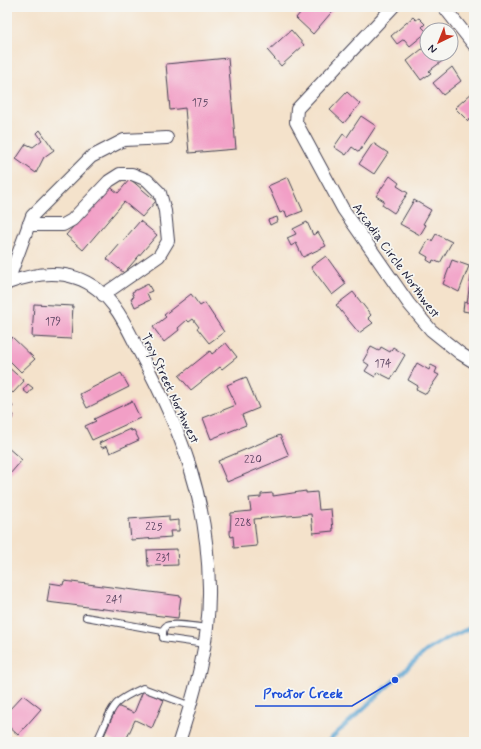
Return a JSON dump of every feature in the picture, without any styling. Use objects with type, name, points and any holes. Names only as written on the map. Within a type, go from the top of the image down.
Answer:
[{"type":"street","name":"Arcadia Circle Northwest","points":[[393,7],[297,109],[296,122],[343,209],[409,304],[431,330],[461,354],[474,362]]},
{"type":"street","points":[[444,7],[474,45]]},
{"type":"street","points":[[7,284],[32,216],[91,157],[124,140],[167,138]]},
{"type":"street","points":[[28,226],[63,225],[72,220],[109,181],[120,174],[132,174],[147,180],[160,193],[165,211],[168,241],[159,256],[103,295]]},
{"type":"street","name":"Troy Street Northwest","points":[[7,284],[31,275],[62,274],[79,279],[97,289],[119,312],[152,374],[180,434],[197,487],[207,542],[210,590],[205,644],[197,686],[179,742]]},
{"type":"lane","points":[[86,617],[163,631]]},
{"type":"lane","points":[[205,644],[163,638],[163,631],[165,627],[172,625],[207,628]]},
{"type":"lane","points":[[99,742],[99,737],[113,706],[123,697],[143,688],[191,706]]},
{"type":"building","points":[[305,7],[336,7],[313,34],[296,18]]},
{"type":"building","points":[[413,17],[416,20],[419,18],[423,22],[419,22],[419,39],[410,46],[404,39],[397,44],[391,36]]},
{"type":"building","points":[[291,30],[304,45],[281,66],[268,51]]},
{"type":"building","points":[[419,51],[419,62],[441,62],[429,71],[431,73],[421,80],[407,61]]},
{"type":"building","points":[[228,58],[236,149],[189,153],[185,108],[170,110],[166,64]]},
{"type":"building","points":[[452,67],[461,81],[443,95],[433,83]]},
{"type":"building","points":[[474,91],[474,116],[468,121],[455,108]]},
{"type":"building","points":[[347,92],[360,104],[344,123],[330,110]]},
{"type":"building","points":[[361,116],[376,126],[359,152],[352,147],[346,155],[334,147],[343,134],[347,137]]},
{"type":"building","points":[[40,130],[54,150],[44,157],[36,173],[16,159],[26,144],[33,147],[42,140],[37,133]]},
{"type":"building","points":[[373,143],[388,153],[374,174],[359,164]]},
{"type":"building","points":[[390,176],[399,183],[397,186],[408,193],[394,213],[382,205],[384,201],[376,196]]},
{"type":"building","points":[[288,177],[303,211],[287,217],[285,211],[280,213],[268,186]]},
{"type":"building","points":[[130,179],[156,201],[142,217],[124,202],[83,250],[66,235],[109,186],[118,193]]},
{"type":"building","points":[[414,200],[431,210],[423,224],[426,225],[420,235],[400,224]]},
{"type":"building","points":[[277,217],[278,221],[270,225],[268,220]]},
{"type":"building","points":[[140,221],[157,235],[124,273],[107,259]]},
{"type":"building","points":[[307,222],[313,235],[318,232],[326,246],[303,257],[296,243],[291,246],[287,238],[296,234],[293,229]]},
{"type":"building","points":[[436,234],[452,242],[440,263],[433,260],[432,263],[427,260],[428,257],[421,253],[429,239],[432,241]]},
{"type":"building","points":[[326,256],[346,284],[332,295],[311,267]]},
{"type":"building","points":[[452,260],[469,266],[459,292],[443,284]]},
{"type":"building","points":[[471,276],[474,277],[474,313],[463,311],[464,302],[467,303]]},
{"type":"building","points":[[148,284],[152,291],[147,293],[150,300],[135,307],[131,298],[134,297],[132,292]]},
{"type":"building","points":[[353,292],[371,315],[368,318],[373,323],[359,333],[336,305]]},
{"type":"building","points":[[191,294],[200,306],[205,303],[224,332],[209,343],[197,328],[199,327],[193,319],[189,322],[187,320],[178,328],[179,330],[164,342],[153,327],[166,317],[164,315]]},
{"type":"building","points":[[34,304],[73,306],[71,339],[32,337]]},
{"type":"building","points":[[12,337],[35,359],[21,372],[7,358],[7,340],[9,341]]},
{"type":"building","points":[[226,343],[237,357],[222,369],[220,367],[191,390],[179,376],[210,351],[212,354]]},
{"type":"building","points":[[371,347],[379,351],[381,347],[390,352],[393,347],[405,355],[391,379],[377,372],[375,377],[365,371],[369,365],[363,361]]},
{"type":"building","points":[[417,363],[429,370],[431,365],[437,368],[435,373],[439,375],[426,394],[416,389],[418,386],[408,380]]},
{"type":"building","points":[[7,366],[24,381],[13,393],[7,388]]},
{"type":"building","points":[[121,373],[129,387],[87,408],[80,394]]},
{"type":"building","points":[[246,377],[259,408],[242,415],[246,425],[211,439],[203,418],[236,405],[227,385]]},
{"type":"building","points":[[28,384],[33,388],[28,394],[23,390]]},
{"type":"building","points":[[132,401],[140,418],[92,440],[85,426],[96,421],[94,419]]},
{"type":"building","points":[[7,402],[13,406],[9,412],[14,415],[7,428]]},
{"type":"building","points":[[130,429],[131,431],[134,430],[139,440],[110,453],[107,446],[102,448],[99,443]]},
{"type":"building","points":[[280,435],[289,456],[227,482],[218,461]]},
{"type":"building","points":[[7,447],[22,460],[10,474],[7,471]]},
{"type":"building","points":[[306,491],[306,493],[317,492],[319,510],[331,509],[333,531],[313,533],[311,514],[254,519],[257,546],[234,548],[233,536],[231,537],[230,534],[231,513],[251,511],[249,498],[261,497],[261,494],[273,493],[273,496]]},
{"type":"building","points":[[169,516],[169,521],[179,520],[179,531],[170,531],[171,537],[131,540],[129,519]]},
{"type":"building","points":[[177,549],[178,565],[148,566],[147,550]]},
{"type":"building","points":[[64,581],[181,596],[178,618],[47,602],[50,583],[63,585]]},
{"type":"building","points":[[143,691],[164,700],[152,728],[135,720],[126,740],[131,742],[117,742],[104,736],[117,706],[134,713]]},
{"type":"building","points":[[23,695],[41,709],[18,735],[7,725],[7,712]]},
{"type":"waterway","points":[[327,742],[426,651],[444,640],[474,626]]},
{"type":"place","name":"Proctor Creek","points":[[395,680]]}]
